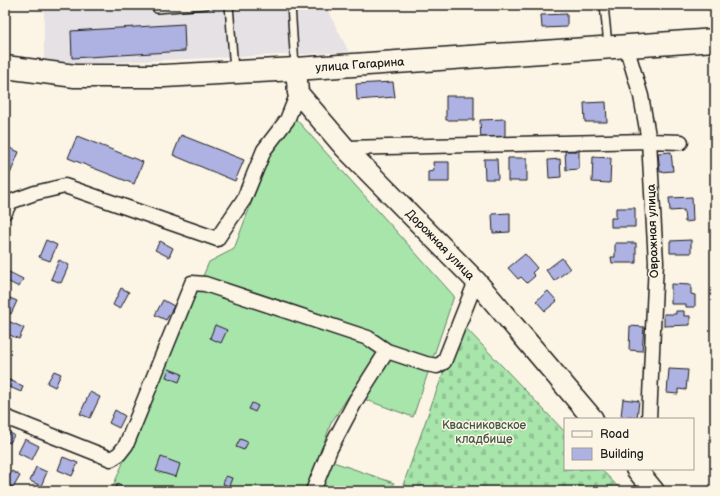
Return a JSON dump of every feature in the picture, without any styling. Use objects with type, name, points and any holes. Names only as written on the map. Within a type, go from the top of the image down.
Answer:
[{"type":"main road","name":"улица Гагарина","points":[[5,67],[75,76],[164,76],[296,69],[715,40]]},
{"type":"street","name":"Овражная улица","points":[[617,46],[641,96],[649,141],[656,262],[650,418]]},
{"type":"street","points":[[7,207],[35,193],[65,186],[218,239],[244,199],[264,150],[287,120],[298,93],[296,69]]},
{"type":"street","name":"Дорожная улица","points":[[298,93],[345,148],[476,281],[592,418]]},
{"type":"street","points":[[345,148],[649,141],[680,142]]},
{"type":"street","points":[[5,417],[111,459],[119,454],[126,445],[192,283],[205,284],[368,338],[387,351],[426,364],[437,366],[444,362],[476,281]]},
{"type":"street","points":[[312,491],[330,449],[352,407],[387,351]]},
{"type":"street","points":[[637,470],[654,491]]},
{"type":"lane","points":[[157,9],[206,5]]},
{"type":"lane","points":[[229,5],[234,72]]},
{"type":"lane","points":[[291,5],[296,69]]},
{"type":"lane","points":[[604,5],[617,46]]},
{"type":"shaded area","points":[[44,5],[325,5],[349,52],[44,65]]},
{"type":"green space","points":[[296,119],[454,296],[413,417],[350,394],[331,423],[319,457],[394,483],[391,491],[111,491],[209,262],[234,249],[272,148]]},
{"type":"green space","name":"Квасниковское кладбище","points":[[462,324],[564,431],[564,470],[602,470],[622,491],[401,491]]},
{"type":"building","points":[[567,14],[567,27],[542,28],[541,15]]},
{"type":"building","points":[[184,24],[185,51],[72,58],[71,31]]},
{"type":"building","points":[[393,82],[395,97],[357,100],[356,84]]},
{"type":"building","points":[[446,96],[474,96],[474,120],[446,120]]},
{"type":"building","points":[[606,102],[607,122],[585,122],[584,103]]},
{"type":"building","points":[[505,119],[505,140],[481,141],[480,120]]},
{"type":"building","points":[[181,135],[244,160],[235,181],[173,155]]},
{"type":"building","points":[[77,136],[143,162],[134,184],[68,158]]},
{"type":"building","points":[[5,146],[19,152],[10,174],[5,172]]},
{"type":"building","points":[[565,151],[579,151],[579,169],[566,170]]},
{"type":"building","points":[[671,152],[673,171],[660,172],[658,153]]},
{"type":"building","points":[[711,156],[715,156],[715,175],[712,175]]},
{"type":"building","points":[[593,157],[611,158],[610,183],[592,182]]},
{"type":"building","points":[[508,158],[527,158],[527,181],[508,181]]},
{"type":"building","points":[[484,159],[497,159],[498,179],[485,179]]},
{"type":"building","points":[[560,159],[561,177],[549,178],[548,160]]},
{"type":"building","points":[[433,162],[449,162],[449,182],[428,182],[428,172],[434,171]]},
{"type":"building","points":[[692,197],[693,221],[685,222],[684,210],[670,211],[669,198]]},
{"type":"building","points":[[616,208],[635,208],[635,227],[611,227],[611,218],[616,218]]},
{"type":"building","points":[[510,213],[510,232],[493,233],[492,214]]},
{"type":"building","points":[[46,240],[57,245],[50,261],[39,257]]},
{"type":"building","points":[[691,240],[691,253],[670,253],[670,241]]},
{"type":"building","points":[[160,241],[173,248],[169,257],[155,250]]},
{"type":"building","points":[[615,243],[636,243],[636,263],[612,263],[611,257],[615,257]]},
{"type":"building","points":[[525,254],[537,268],[532,273],[535,276],[527,283],[521,277],[518,279],[508,268]]},
{"type":"building","points":[[562,258],[570,269],[554,281],[546,270]]},
{"type":"building","points":[[59,260],[69,265],[61,283],[51,279]]},
{"type":"building","points":[[5,270],[23,279],[19,287],[5,280]]},
{"type":"building","points":[[671,284],[691,285],[691,294],[695,295],[695,307],[686,307],[686,304],[671,304]]},
{"type":"building","points":[[121,288],[129,292],[120,309],[113,305]]},
{"type":"building","points":[[548,291],[557,301],[545,311],[536,301]]},
{"type":"building","points":[[5,296],[17,301],[11,314],[5,311]]},
{"type":"building","points":[[163,300],[174,306],[166,320],[155,315]]},
{"type":"building","points":[[676,311],[684,311],[684,316],[690,316],[690,325],[664,326],[664,314],[676,314]]},
{"type":"building","points":[[8,321],[24,328],[19,339],[5,333],[5,328]]},
{"type":"building","points":[[215,325],[227,330],[221,343],[210,338]]},
{"type":"building","points":[[630,326],[644,327],[642,351],[629,350]]},
{"type":"building","points":[[169,369],[182,374],[179,382],[166,377]]},
{"type":"building","points":[[669,369],[688,370],[686,390],[678,389],[678,394],[667,393]]},
{"type":"building","points":[[54,371],[61,374],[55,387],[47,383]]},
{"type":"building","points":[[7,379],[23,386],[21,392],[5,385]]},
{"type":"building","points":[[90,392],[100,397],[90,418],[80,414]]},
{"type":"building","points":[[623,399],[639,401],[637,418],[621,416]]},
{"type":"building","points":[[252,403],[258,406],[255,412],[249,409]]},
{"type":"building","points":[[115,410],[125,416],[119,428],[109,423]]},
{"type":"building","points":[[8,432],[14,435],[10,443],[5,441]]},
{"type":"building","points":[[25,439],[39,446],[32,460],[18,453]]},
{"type":"building","points":[[240,439],[248,442],[244,450],[236,447]]},
{"type":"building","points":[[63,457],[78,463],[72,476],[58,470]]},
{"type":"building","points":[[161,457],[180,464],[176,477],[156,471]]},
{"type":"building","points":[[36,467],[47,472],[41,486],[30,481]]},
{"type":"building","points":[[12,471],[20,476],[13,488],[5,484]]},
{"type":"building","points":[[226,476],[232,478],[229,486],[223,484]]},
{"type":"building","points":[[117,484],[122,486],[121,491],[115,491]]}]
